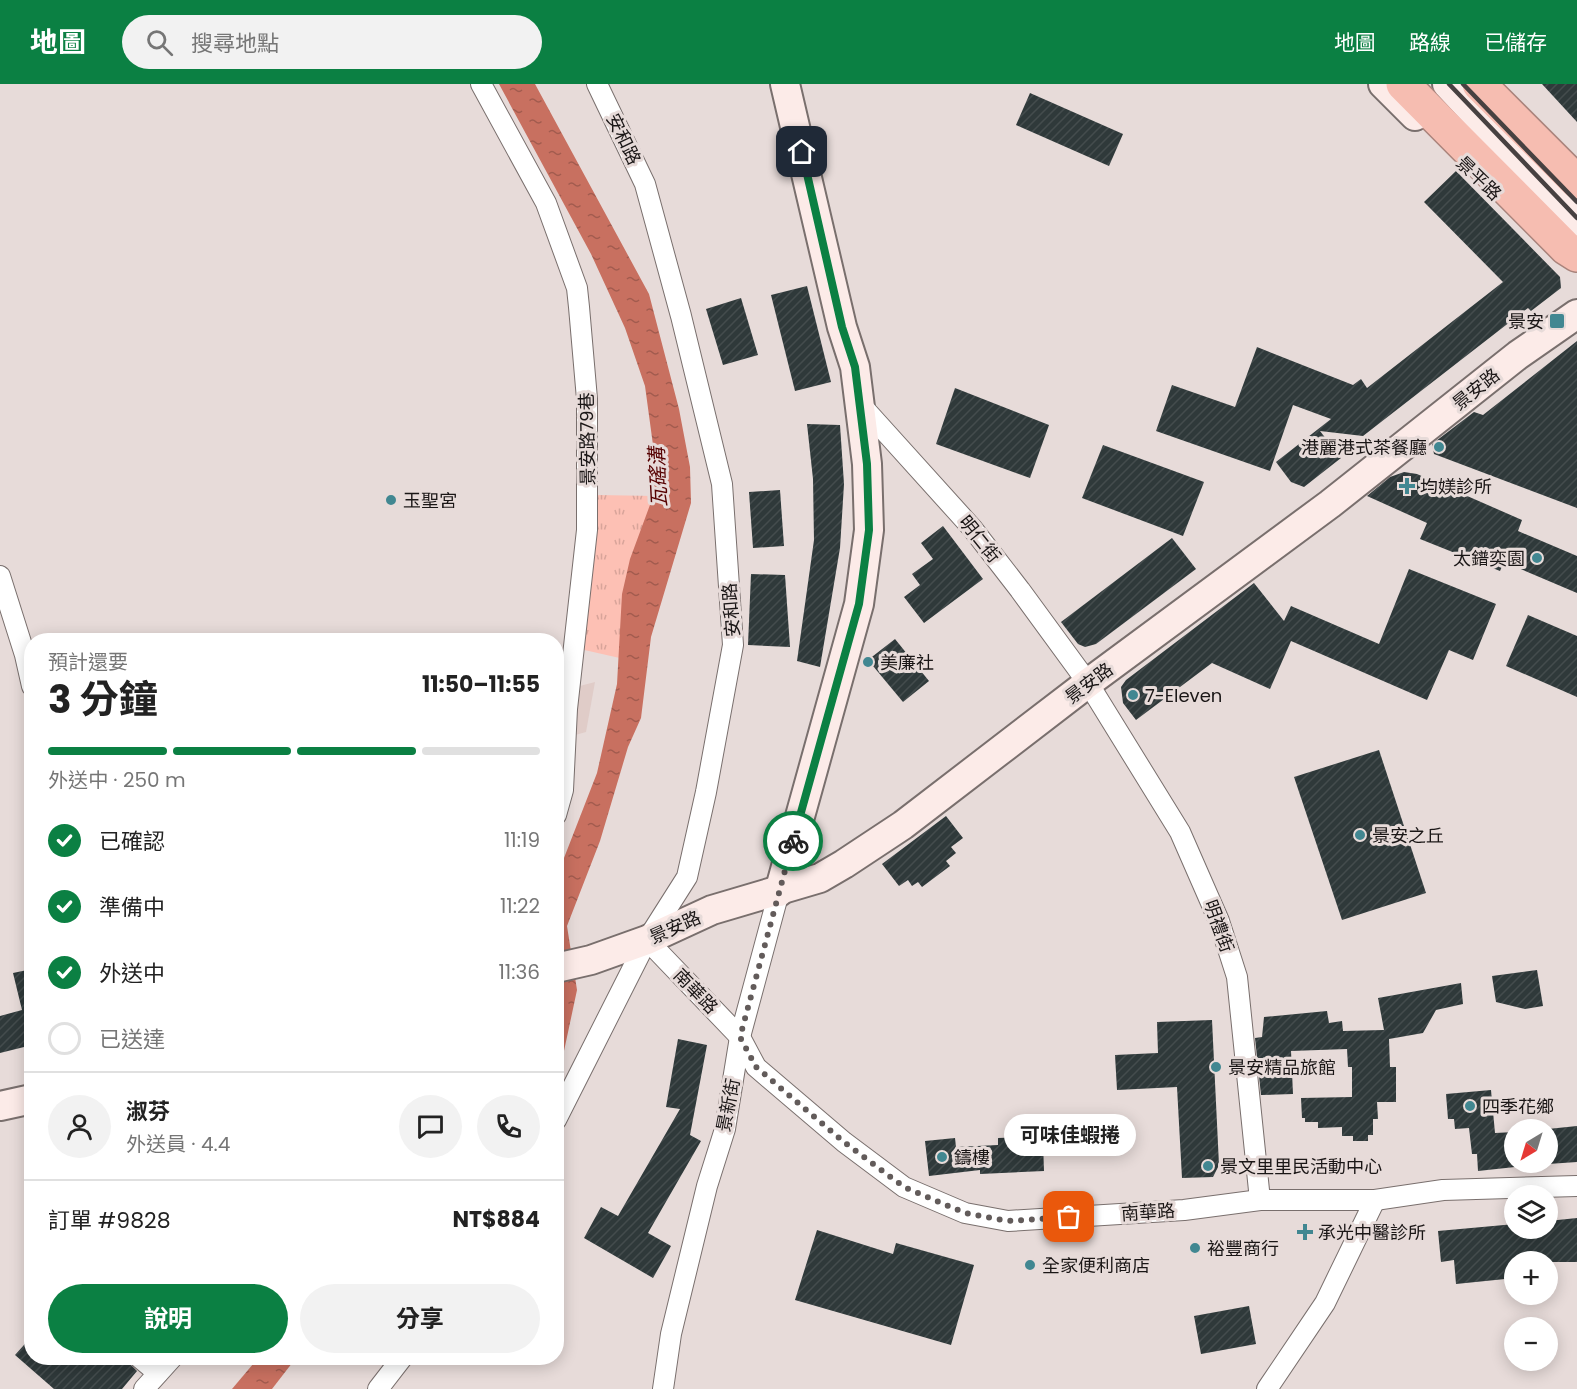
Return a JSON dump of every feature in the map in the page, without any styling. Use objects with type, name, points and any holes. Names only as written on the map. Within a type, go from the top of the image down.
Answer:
[{"type":"highway","points":[[1403,84],[1566,248],[1577,255]]},
{"type":"highway","points":[[1429,84],[1577,235]]},
{"type":"highway","points":[[1479,84],[1577,182]]},
{"type":"main road","name":"景新街","points":[[779,892],[859,604],[869,530],[867,464],[855,367],[842,327],[785,84]]},
{"type":"main road","name":"景平路","points":[[1383,84],[1558,256],[1577,270]]},
{"type":"main road","points":[[1447,84],[1577,223]]},
{"type":"main road","points":[[1499,84],[1577,167]]},
{"type":"main road","name":"景安路","points":[[564,966],[591,960],[647,940],[712,910],[820,878],[903,825],[1088,683],[1240,572],[1518,355],[1577,314]]},
{"type":"main road","points":[[0,1106],[24,1101]]},
{"type":"street","name":"景安路79巷","points":[[481,84],[546,203],[577,288],[587,399],[587,530],[567,709],[564,770]]},
{"type":"street","name":"安和路","points":[[564,1104],[647,940],[687,877],[706,792],[733,645],[722,484],[717,461],[645,184],[597,84]]},
{"type":"street","name":"明仁街","points":[[861,405],[972,528],[1088,683]]},
{"type":"street","points":[[0,576],[24,652]]},
{"type":"street","name":"明禮街","points":[[1088,683],[1180,832],[1219,921],[1238,977],[1260,1200]]},
{"type":"street","name":"景新街","points":[[663,1389],[671,1334],[707,1186],[725,1130],[740,1037],[779,892]]},
{"type":"street","name":"南華路","points":[[647,940],[740,1037],[756,1067],[844,1142],[904,1187],[965,1213],[1008,1221],[1184,1210],[1260,1200],[1375,1200],[1443,1190],[1577,1186]]},
{"type":"street","points":[[1267,1389],[1325,1303],[1375,1200]]},
{"type":"street","points":[[148,1365],[158,1373]]},
{"type":"street","points":[[144,1389],[165,1365]]},
{"type":"street","points":[[378,1389],[397,1365]]},
{"type":"shaded area","points":[[595,682],[586,732],[564,738],[564,690]]},
{"type":"green space","points":[[597,495],[656,496],[624,659],[580,649]]},
{"type":"water","name":"瓦磘溝","points":[[499,84],[535,84],[649,294],[679,409],[690,467],[691,503],[651,637],[641,718],[628,747],[600,841],[567,926],[577,990],[564,1051],[564,858],[597,773],[617,684],[622,594],[630,559],[654,494],[653,445],[645,386],[625,328],[591,254]]},
{"type":"water","points":[[252,1365],[291,1365],[272,1389],[232,1389]]},
{"type":"building","points":[[1542,84],[1577,84],[1577,122]]},
{"type":"building","points":[[1030,93],[1123,134],[1109,166],[1016,125]]},
{"type":"building","points":[[1456,171],[1560,277],[1561,288],[1531,311],[1528,308],[1363,436],[1320,431],[1341,458],[1304,487],[1291,482],[1276,462],[1331,419],[1293,405],[1270,471],[1156,431],[1172,385],[1235,407],[1257,347],[1353,385],[1361,379],[1367,388],[1503,282],[1424,202]]},
{"type":"building","points":[[807,286],[831,382],[795,391],[771,295]]},
{"type":"building","points":[[741,298],[758,355],[723,365],[706,309]]},
{"type":"building","points":[[1577,341],[1577,508],[1434,454],[1432,444],[1474,412],[1483,415]]},
{"type":"building","points":[[955,388],[1049,425],[1030,478],[936,444]]},
{"type":"building","points":[[807,424],[840,425],[844,484],[840,548],[820,667],[797,661],[814,540],[813,479]]},
{"type":"building","points":[[1103,445],[1204,482],[1183,536],[1082,498]]},
{"type":"building","points":[[1404,472],[1417,474],[1522,520],[1518,531],[1577,556],[1577,593],[1504,562],[1500,571],[1420,539],[1427,523],[1367,496],[1390,477]]},
{"type":"building","points":[[780,490],[784,546],[753,548],[749,492]]},
{"type":"building","points":[[943,526],[983,579],[924,623],[904,597],[920,585],[912,574],[933,559],[921,543]]},
{"type":"building","points":[[1172,538],[1196,569],[1096,644],[1085,647],[1078,644],[1061,622]]},
{"type":"building","points":[[1409,569],[1496,604],[1473,660],[1449,650],[1427,700],[1291,641],[1270,689],[1212,663],[1136,720],[1123,703],[1121,687],[1126,680],[1254,583],[1284,621],[1291,606],[1379,644]]},
{"type":"building","points":[[751,574],[785,575],[790,647],[748,645]]},
{"type":"building","points":[[1528,615],[1577,636],[1577,697],[1506,666]]},
{"type":"building","points":[[895,639],[929,681],[903,702],[868,660]]},
{"type":"building","name":"景安之丘","points":[[1379,750],[1426,893],[1342,920],[1294,777]]},
{"type":"building","points":[[946,816],[963,838],[951,847],[956,853],[946,861],[950,866],[922,887],[918,882],[912,886],[908,880],[899,886],[882,864]]},
{"type":"building","points":[[1537,970],[1543,1006],[1525,1009],[1496,1002],[1492,976]]},
{"type":"building","points":[[24,971],[24,1047],[0,1053],[0,1016],[22,1010],[13,973]]},
{"type":"building","points":[[1461,983],[1463,1004],[1436,1010],[1423,1033],[1389,1039],[1390,1067],[1396,1067],[1396,1102],[1377,1102],[1378,1119],[1373,1119],[1373,1135],[1368,1135],[1368,1141],[1353,1141],[1353,1136],[1342,1136],[1342,1127],[1318,1128],[1318,1122],[1305,1122],[1305,1118],[1302,1118],[1301,1098],[1352,1097],[1352,1067],[1348,1067],[1347,1049],[1291,1051],[1293,1094],[1261,1095],[1255,1038],[1262,1037],[1264,1017],[1327,1011],[1329,1023],[1342,1021],[1343,1031],[1384,1030],[1378,998]]},
{"type":"building","points":[[1212,1020],[1219,1165],[1213,1177],[1182,1178],[1177,1087],[1117,1090],[1115,1055],[1158,1053],[1157,1022]]},
{"type":"building","points":[[678,1039],[707,1045],[690,1135],[701,1141],[648,1233],[671,1246],[653,1278],[584,1238],[601,1207],[618,1216],[680,1109],[666,1107]]},
{"type":"building","name":"四季花鄉","points":[[1491,1090],[1495,1133],[1504,1133],[1504,1168],[1478,1171],[1477,1154],[1472,1154],[1469,1128],[1455,1129],[1454,1119],[1448,1119],[1446,1094]]},
{"type":"building","name":"四季花鄉","points":[[1577,1126],[1577,1162],[1558,1163],[1558,1128]]},
{"type":"building","points":[[1024,1137],[1025,1144],[1043,1143],[1044,1171],[980,1174],[980,1170],[929,1176],[925,1141],[955,1138],[956,1147],[998,1145],[998,1138]]},
{"type":"building","points":[[1577,1218],[1577,1262],[1558,1262],[1558,1251],[1504,1251],[1504,1279],[1456,1284],[1454,1260],[1441,1262],[1438,1231],[1504,1225],[1504,1239],[1558,1239],[1558,1220]]},
{"type":"building","points":[[817,1230],[893,1254],[896,1243],[974,1265],[951,1345],[795,1300]]},
{"type":"building","points":[[1249,1306],[1256,1344],[1201,1354],[1194,1316]]},
{"type":"building","points":[[24,1345],[24,1363],[15,1355]]},
{"type":"building","points":[[26,1365],[131,1365],[137,1371],[122,1389],[54,1389]]},
{"type":"railway","points":[[1449,84],[1577,218]]},
{"type":"railway","points":[[1463,84],[1577,202]]},
{"type":"way so far","points":[[793,841],[740,1037],[756,1067],[844,1142],[904,1187],[965,1213],[1008,1221],[1069,1217]]},
{"type":"place","name":"景安","points":[[1557,321]]},
{"type":"place","name":"港麗港式茶餐廳","points":[[1439,447]]},
{"type":"place","name":"均媄診所","points":[[1407,486]]},
{"type":"place","name":"玉聖宮","points":[[391,500]]},
{"type":"place","name":"太鐠奕園","points":[[1537,558]]},
{"type":"place","name":"美廉社","points":[[868,662]]},
{"type":"place","name":"7-Eleven","points":[[1133,695]]},
{"type":"place","name":"景安之丘","points":[[1360,835]]},
{"type":"place","name":"景安精品旅館","points":[[1216,1067]]},
{"type":"place","name":"四季花鄉","points":[[1470,1106]]},
{"type":"place","name":"鑄樓","points":[[942,1157]]},
{"type":"place","name":"景文里里民活動中心","points":[[1208,1166]]},
{"type":"place","name":"可味佳蝦捲","points":[[1069,1217]]},
{"type":"place","name":"承光中醫診所","points":[[1305,1232]]},
{"type":"place","name":"裕豐商行","points":[[1195,1248]]},
{"type":"place","name":"全家便利商店","points":[[1030,1265]]},
{"type":"route","points":[[793,841],[859,604],[869,530],[867,464],[855,367],[842,327],[802,152]]}]
